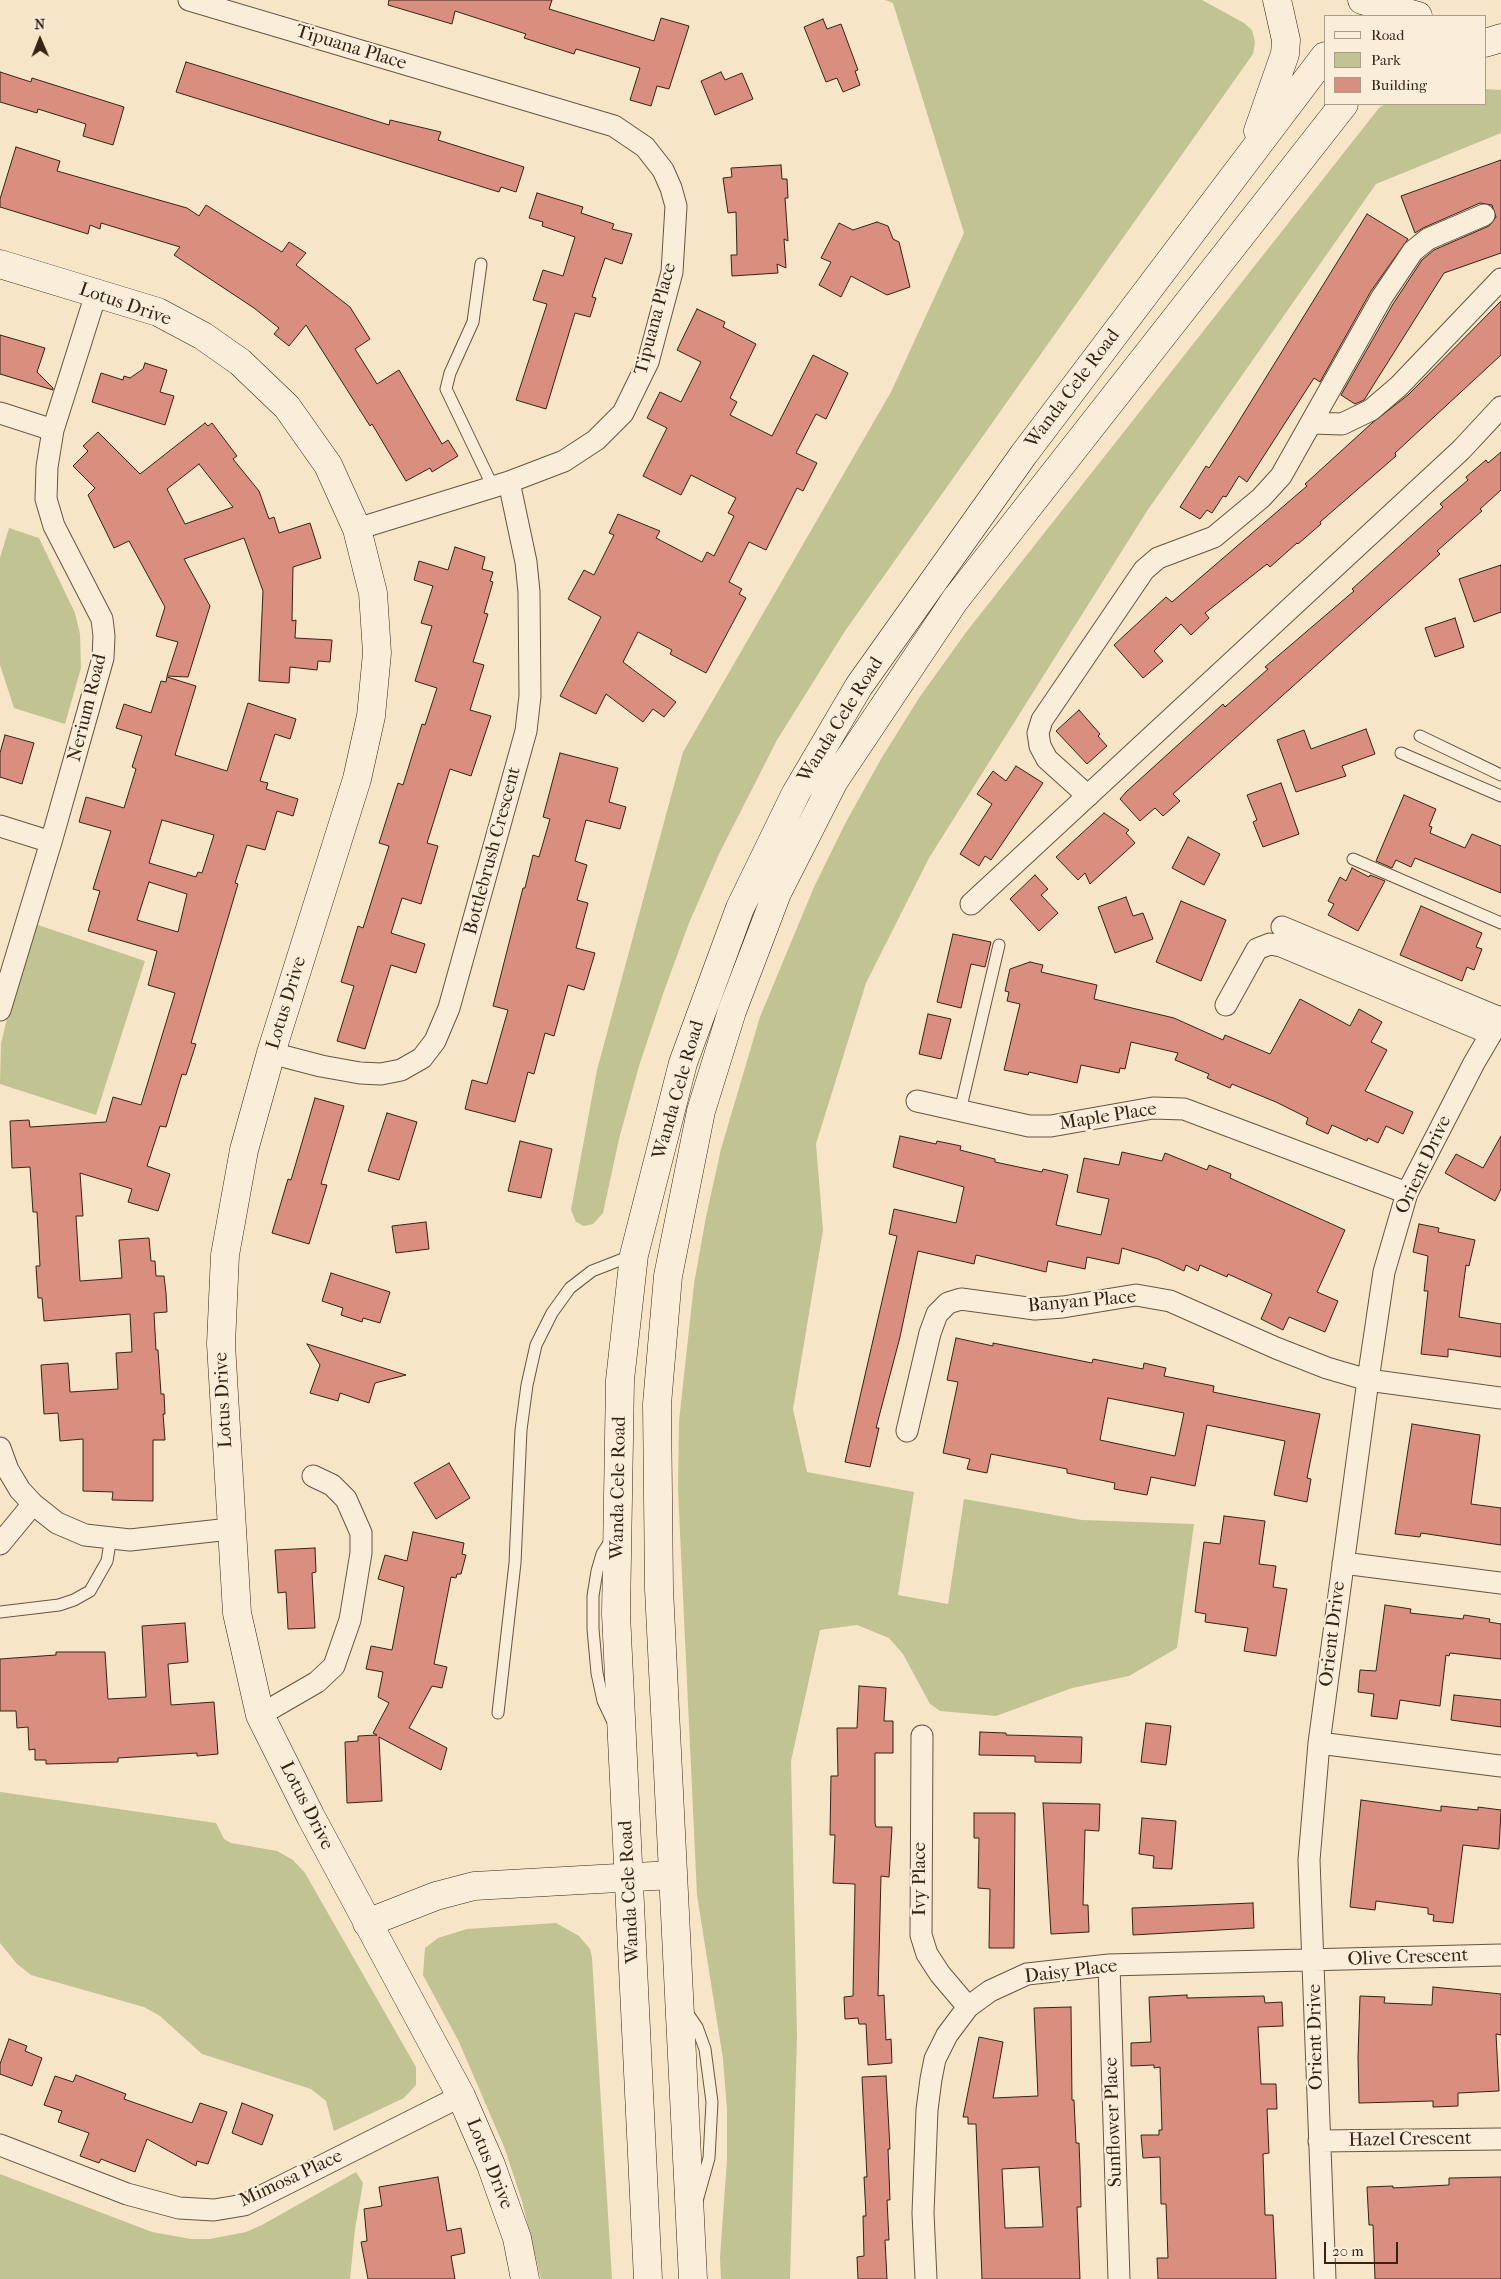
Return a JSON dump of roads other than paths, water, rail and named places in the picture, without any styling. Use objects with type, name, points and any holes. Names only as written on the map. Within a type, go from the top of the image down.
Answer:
[{"type":"street","name":"Tipuana Place","points":[[188,0],[614,126],[645,147],[663,170],[676,206],[672,272],[648,362],[636,390],[623,413],[596,440],[564,461],[501,484],[357,529]]},
{"type":"street","points":[[1248,161],[1285,54],[1286,40],[1277,0]]},
{"type":"street","points":[[1362,4],[1414,12]]},
{"type":"street","points":[[1486,34],[1501,38]]},
{"type":"street","points":[[1486,43],[1501,38]]},
{"type":"street","name":"Wanda Cele Road","points":[[648,2279],[616,1614],[620,1380],[634,1255],[683,1063],[740,908],[796,793],[858,686],[1024,454],[1248,161],[1324,57]]},
{"type":"street","name":"Wanda Cele Road","points":[[692,2279],[659,1589],[657,1404],[668,1276],[682,1197],[701,1111],[732,1011],[777,893],[834,781],[955,600],[1337,112],[1351,105]]},
{"type":"street","points":[[1088,796],[1047,759],[1040,746],[1038,733],[1042,720],[1144,570],[1158,558],[1214,537],[1261,498],[1281,476],[1382,297],[1413,252],[1428,239],[1484,214]]},
{"type":"street","name":"Lotus Drive","points":[[0,264],[158,312],[203,336],[240,362],[292,414],[328,465],[357,529],[373,593],[376,628],[377,653],[371,716],[357,778],[271,1053],[244,1150],[225,1255],[221,1344],[230,1529],[237,1613],[260,1715],[367,1923],[461,2096],[491,2165],[518,2238],[525,2279]]},
{"type":"street","points":[[1312,423],[1342,424],[1371,410],[1399,386],[1501,279]]},
{"type":"street","name":"Nerium Road","points":[[0,1010],[99,680],[103,658],[104,636],[102,619],[54,526],[46,499],[47,467],[53,430],[96,294]]},
{"type":"street","points":[[971,904],[1461,450],[1501,406]]},
{"type":"street","points":[[0,413],[53,430]]},
{"type":"street","name":"Bottlebrush Crescent","points":[[271,1053],[321,1066],[360,1073],[380,1074],[401,1070],[422,1058],[435,1041],[449,1008],[526,731],[530,696],[529,592],[526,562],[501,484]]},
{"type":"street","points":[[0,826],[51,842]]},
{"type":"street","points":[[1282,927],[1498,1023]]},
{"type":"street","points":[[1226,1005],[1257,949],[1270,944],[1281,946],[1498,1023]]},
{"type":"street","name":"Orient Drive","points":[[1325,2279],[1309,1860],[1319,1743],[1368,1380],[1384,1272],[1407,1193],[1498,1023]]},
{"type":"street","name":"Maple Place","points":[[917,1101],[1029,1126],[1051,1126],[1154,1108],[1184,1109],[1407,1193]]},
{"type":"street","name":"Banyan Place","points":[[907,1431],[930,1333],[937,1314],[948,1303],[961,1298],[1035,1310],[1136,1295],[1170,1301],[1276,1348],[1327,1368],[1368,1380],[1501,1398]]},
{"type":"street","points":[[0,1448],[8,1470],[33,1504],[57,1523],[85,1535],[130,1540],[230,1529]]},
{"type":"street","points":[[260,1715],[317,1682],[334,1666],[350,1620],[361,1553],[361,1533],[346,1499],[332,1485],[313,1476]]},
{"type":"street","points":[[0,1544],[33,1504]]},
{"type":"street","points":[[1343,1563],[1501,1583]]},
{"type":"street","name":"Ivy Place","points":[[922,1736],[919,1907],[921,1934],[927,1954],[940,1974],[968,2007]]},
{"type":"street","points":[[1319,1743],[1501,1766]]},
{"type":"street","points":[[367,1923],[436,1896],[474,1886],[672,1875]]},
{"type":"street","name":"Olive Crescent","points":[[1314,1960],[1501,1955]]},
{"type":"street","name":"Daisy Place","points":[[926,2279],[923,2213],[927,2110],[931,2079],[936,2059],[947,2035],[968,2007],[990,1990],[1027,1974],[1109,1965],[1314,1960]]},
{"type":"street","name":"Sunflower Place","points":[[1109,1965],[1119,2279]]},
{"type":"street","name":"Mimosa Place","points":[[0,2145],[127,2194],[179,2208],[214,2210],[244,2204],[461,2096]]},
{"type":"street","name":"Hazel Crescent","points":[[1319,2141],[1501,2139]]},
{"type":"lane","points":[[480,264],[473,322],[450,373],[446,389],[501,484]]},
{"type":"lane","points":[[1420,736],[1501,775]]},
{"type":"lane","points":[[1401,753],[1501,796]]},
{"type":"lane","points":[[1353,859],[1501,923]]},
{"type":"lane","points":[[960,1111],[999,945]]},
{"type":"lane","points":[[498,1712],[515,1563],[521,1430],[527,1385],[536,1344],[552,1313],[570,1288],[592,1271],[634,1255]]},
{"type":"lane","points":[[0,1612],[59,1604],[74,1600],[90,1591],[107,1561],[111,1538]]}]
